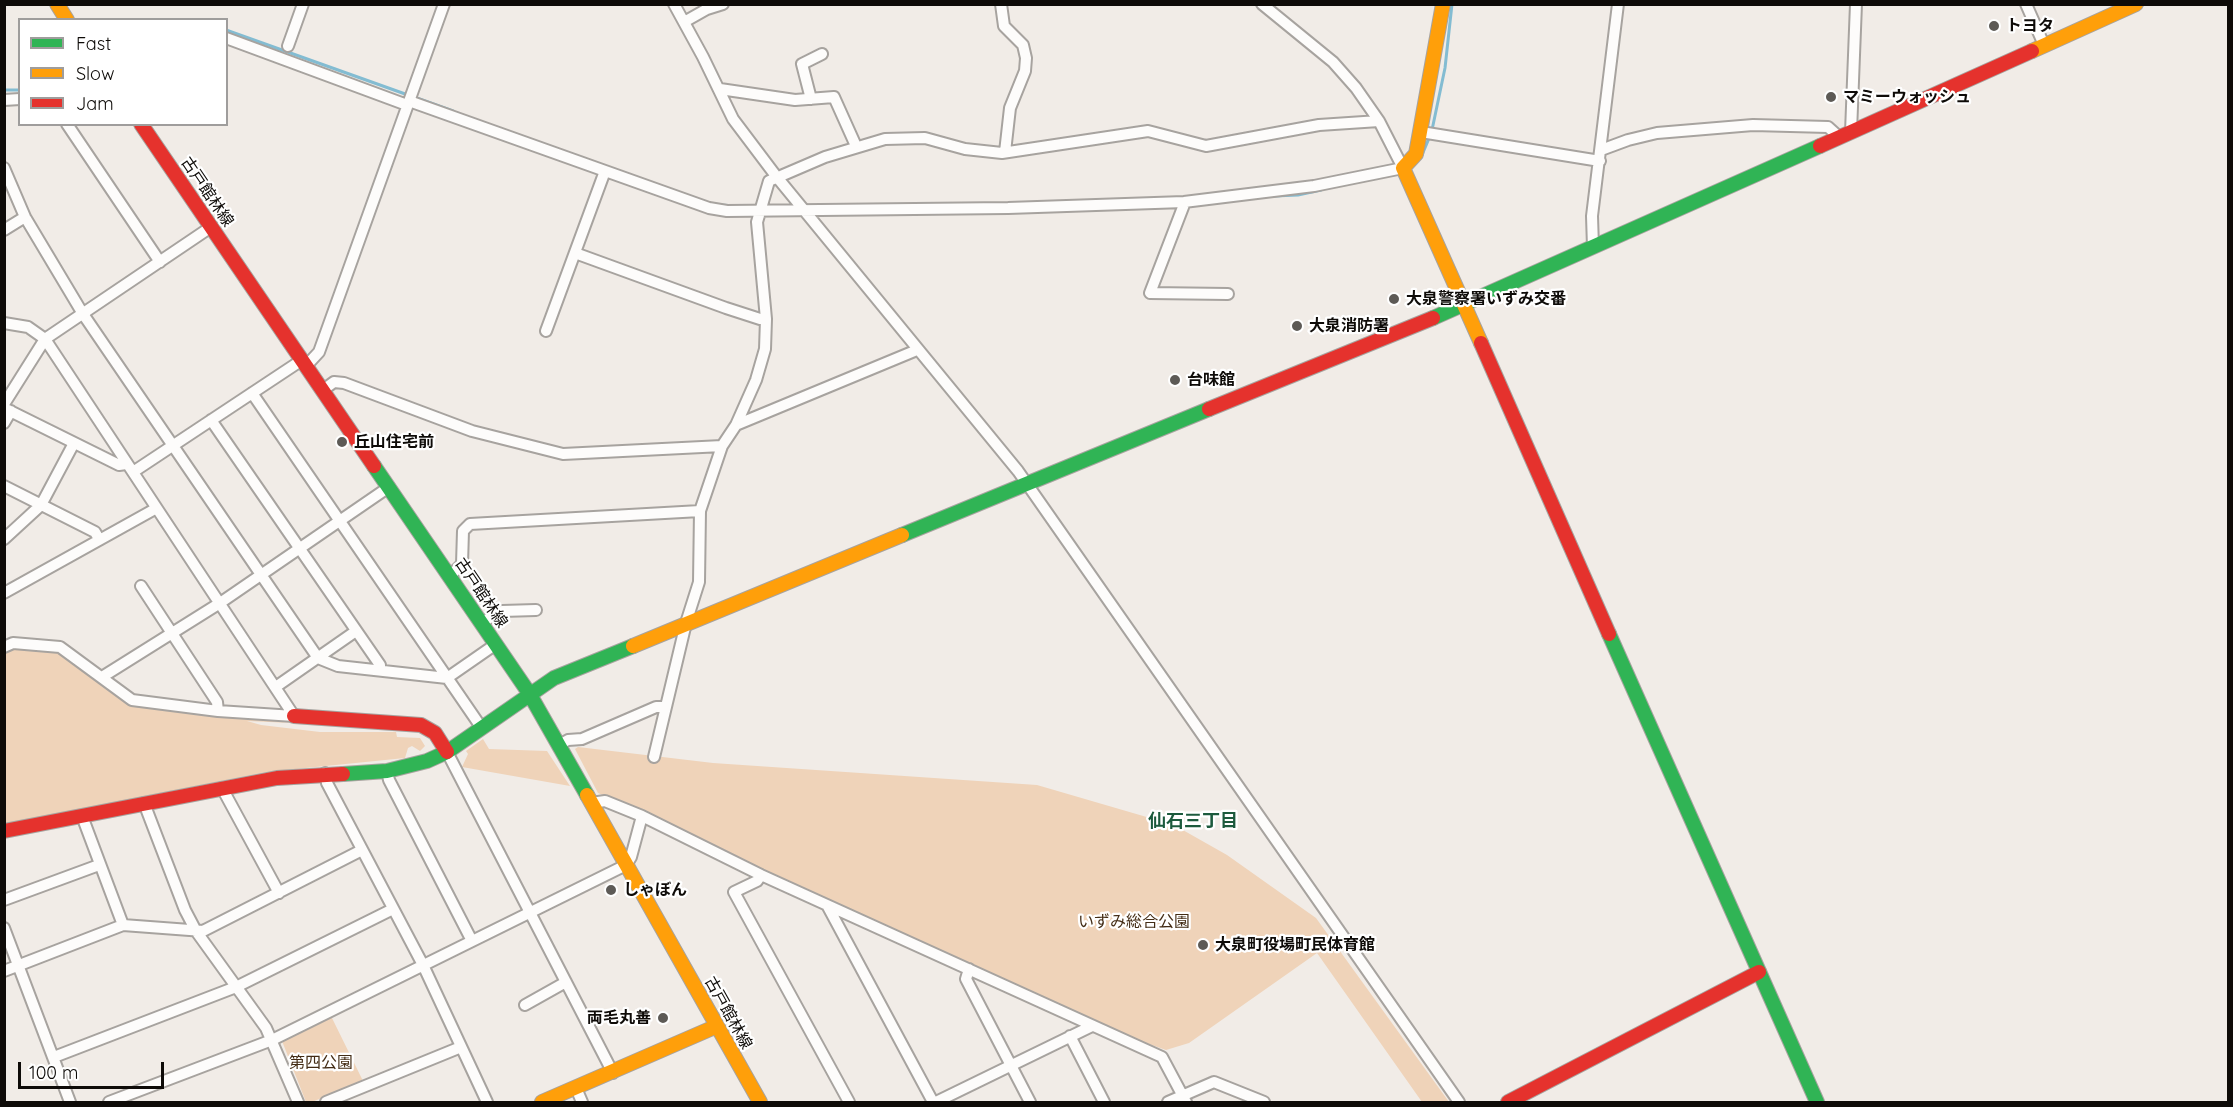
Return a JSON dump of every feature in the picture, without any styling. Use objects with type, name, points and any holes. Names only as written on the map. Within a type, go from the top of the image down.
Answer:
[{"type":"street","points":[[57,4],[66,18]]},
{"type":"street","points":[[288,46],[303,4]]},
{"type":"street","points":[[7,408],[118,465],[129,468],[173,446],[319,352],[444,4]]},
{"type":"street","points":[[674,4],[720,88],[733,119],[776,176],[1027,484],[1460,1102]]},
{"type":"street","points":[[684,22],[707,9],[723,4]]},
{"type":"street","points":[[1001,4],[1005,26],[1023,45],[1026,58],[1025,71],[1010,108],[1005,152]]},
{"type":"street","points":[[1262,4],[1334,62],[1379,121],[1403,168],[1817,1102]]},
{"type":"street","points":[[228,39],[710,208],[759,212],[1008,208],[1185,202],[1314,186],[1403,168],[1416,154],[1443,4]]},
{"type":"street","points":[[1593,248],[1592,216],[1618,4]]},
{"type":"street","points":[[1845,135],[1856,4]]},
{"type":"street","points":[[2026,4],[2044,45]]},
{"type":"street","points":[[4,831],[222,788],[325,773],[387,771],[426,761],[447,752],[554,678],[1464,305],[2136,4]]},
{"type":"street","points":[[811,99],[802,64],[822,54]]},
{"type":"street","points":[[720,88],[795,100],[834,97],[856,146]]},
{"type":"street","points":[[654,757],[686,623],[699,582],[700,511],[722,446],[736,425],[756,380],[765,349],[766,319],[757,237],[759,212],[769,181],[776,176],[856,146],[885,139],[924,138],[965,149],[1005,152],[1148,131],[1206,146],[1319,125],[1379,121]]},
{"type":"street","points":[[1421,132],[1600,156],[1628,140],[1657,133],[1753,125],[1828,127],[1845,135]]},
{"type":"street","points":[[68,126],[160,262]]},
{"type":"street","name":"古戸館林線","points":[[142,126],[530,693],[760,1102]]},
{"type":"street","points":[[4,168],[25,217],[83,314],[318,658],[338,666],[447,678],[496,644]]},
{"type":"street","points":[[546,331],[605,171]]},
{"type":"street","points":[[1185,202],[1149,293],[1228,294]]},
{"type":"street","points":[[4,230],[25,217]]},
{"type":"street","points":[[4,423],[7,408],[45,339],[211,227]]},
{"type":"street","points":[[575,254],[748,316],[766,319]]},
{"type":"street","points":[[4,323],[28,327],[45,339],[155,509],[277,686],[294,716]]},
{"type":"street","points":[[736,425],[917,350]]},
{"type":"street","points":[[323,390],[334,382],[344,383],[472,431],[563,454],[722,446]]},
{"type":"street","points":[[252,393],[481,727]]},
{"type":"street","points":[[211,420],[380,665],[380,670]]},
{"type":"street","points":[[4,538],[41,505],[74,443]]},
{"type":"street","points":[[4,486],[95,532],[99,539]]},
{"type":"street","points":[[102,677],[220,603],[389,487]]},
{"type":"street","points":[[4,593],[155,509]]},
{"type":"street","points":[[450,576],[462,564],[463,531],[470,524],[700,511]]},
{"type":"street","points":[[141,586],[217,702],[218,711]]},
{"type":"street","points":[[481,623],[502,611],[536,610]]},
{"type":"street","points":[[277,686],[356,631]]},
{"type":"street","points":[[4,647],[13,643],[60,647],[132,700],[218,711],[421,725],[435,733],[447,752],[613,1073]]},
{"type":"street","points":[[559,745],[568,740],[582,739],[656,707],[665,708]]},
{"type":"street","points":[[387,771],[389,780],[472,941]]},
{"type":"street","points":[[325,773],[362,850],[423,965],[487,1102]]},
{"type":"street","points":[[222,788],[279,893]]},
{"type":"street","points":[[591,803],[605,801],[642,816],[761,875],[1148,1050],[1162,1057],[1184,1099]]},
{"type":"street","points":[[144,803],[185,910],[196,931],[272,1040],[298,1102]]},
{"type":"street","points":[[82,816],[123,925]]},
{"type":"street","points":[[110,1102],[272,1040],[626,865],[631,857],[642,816]]},
{"type":"street","points":[[4,971],[123,925],[203,931],[362,850]]},
{"type":"street","points":[[4,900],[99,865]]},
{"type":"street","points":[[761,875],[757,881],[734,892],[849,1102]]},
{"type":"street","points":[[827,905],[935,1102],[1092,1026]]},
{"type":"street","points":[[54,1057],[236,987],[393,909]]},
{"type":"street","points":[[4,928],[70,1102]]},
{"type":"street","points":[[969,969],[966,979],[1030,1102]]},
{"type":"street","points":[[1508,1102],[1759,972]]},
{"type":"street","points":[[525,1005],[566,982]]},
{"type":"street","points":[[542,1102],[717,1026]]},
{"type":"street","points":[[1071,1036],[1104,1102]]},
{"type":"street","points":[[326,1102],[461,1047]]},
{"type":"street","points":[[1168,1102],[1184,1099],[1214,1082],[1264,1102]]},
{"type":"street","points":[[576,1088],[582,1102]]},
{"type":"green space","points":[[14,649],[58,651],[133,705],[291,723],[247,721],[261,725],[320,732],[396,732],[397,737],[420,738],[425,746],[420,751],[412,746],[408,748],[405,758],[266,772],[5,824],[5,652]]},
{"type":"green space","points":[[483,739],[489,749],[547,751],[570,786],[462,767],[468,754],[466,751]]},
{"type":"green space","name":"いずみ総合公園","points":[[578,747],[713,763],[1037,785],[1174,825],[1227,855],[1316,918],[1449,1102],[1422,1102],[1317,953],[1189,1043],[1166,1050],[773,878],[598,793],[575,749]]},
{"type":"green space","name":"第四公園","points":[[331,1016],[363,1081],[312,1102],[306,1102],[282,1041]]},
{"type":"waterway","points":[[1432,130],[1445,68],[1452,4]]},
{"type":"waterway","points":[[228,31],[408,95]]},
{"type":"waterway","points":[[4,90],[18,90]]},
{"type":"waterway","points":[[414,97],[453,111]]},
{"type":"waterway","points":[[1422,155],[1430,136]]},
{"type":"waterway","points":[[1274,196],[1298,195],[1321,190]]},
{"type":"waterway","points":[[718,205],[738,206]]},
{"type":"traffic: fast","points":[[1433,318],[1820,146]]},
{"type":"traffic: fast","points":[[902,535],[1209,409]]},
{"type":"traffic: fast","points":[[374,466],[529,693],[587,795]]},
{"type":"traffic: fast","points":[[1609,634],[1817,1102]]},
{"type":"traffic: fast","points":[[343,774],[387,771],[427,761],[447,752],[554,678],[633,646]]},
{"type":"traffic: slow","points":[[57,4],[66,18]]},
{"type":"traffic: slow","points":[[1443,4],[1416,154],[1403,168],[1481,343]]},
{"type":"traffic: slow","points":[[2032,51],[2136,4]]},
{"type":"traffic: slow","points":[[633,646],[902,535]]},
{"type":"traffic: slow","points":[[587,795],[760,1102]]},
{"type":"traffic: slow","points":[[542,1102],[717,1026]]},
{"type":"traffic: jam","points":[[1820,146],[2032,51]]},
{"type":"traffic: jam","points":[[142,126],[374,466]]},
{"type":"traffic: jam","points":[[1209,409],[1433,318]]},
{"type":"traffic: jam","points":[[1481,343],[1609,634]]},
{"type":"traffic: jam","points":[[294,716],[421,725],[435,733],[447,752]]},
{"type":"traffic: jam","points":[[4,831],[277,778],[343,774]]},
{"type":"traffic: jam","points":[[1508,1102],[1759,972]]},
{"type":"place","name":"トヨタ","points":[[1994,26]]},
{"type":"place","name":"マミーウォッシュ","points":[[1831,97]]},
{"type":"place","name":"大泉警察署いずみ交番","points":[[1394,299]]},
{"type":"place","name":"大泉消防署","points":[[1297,326]]},
{"type":"place","name":"台味館","points":[[1175,380]]},
{"type":"place","name":"丘山住宅前","points":[[342,442]]},
{"type":"place","name":"しゃぼん","points":[[611,890]]},
{"type":"place","name":"大泉町役場町民体育館","points":[[1203,945]]},
{"type":"place","name":"両毛丸善","points":[[663,1018]]},
{"type":"district","name":"仙石三丁目","points":[[1193,822]]}]
